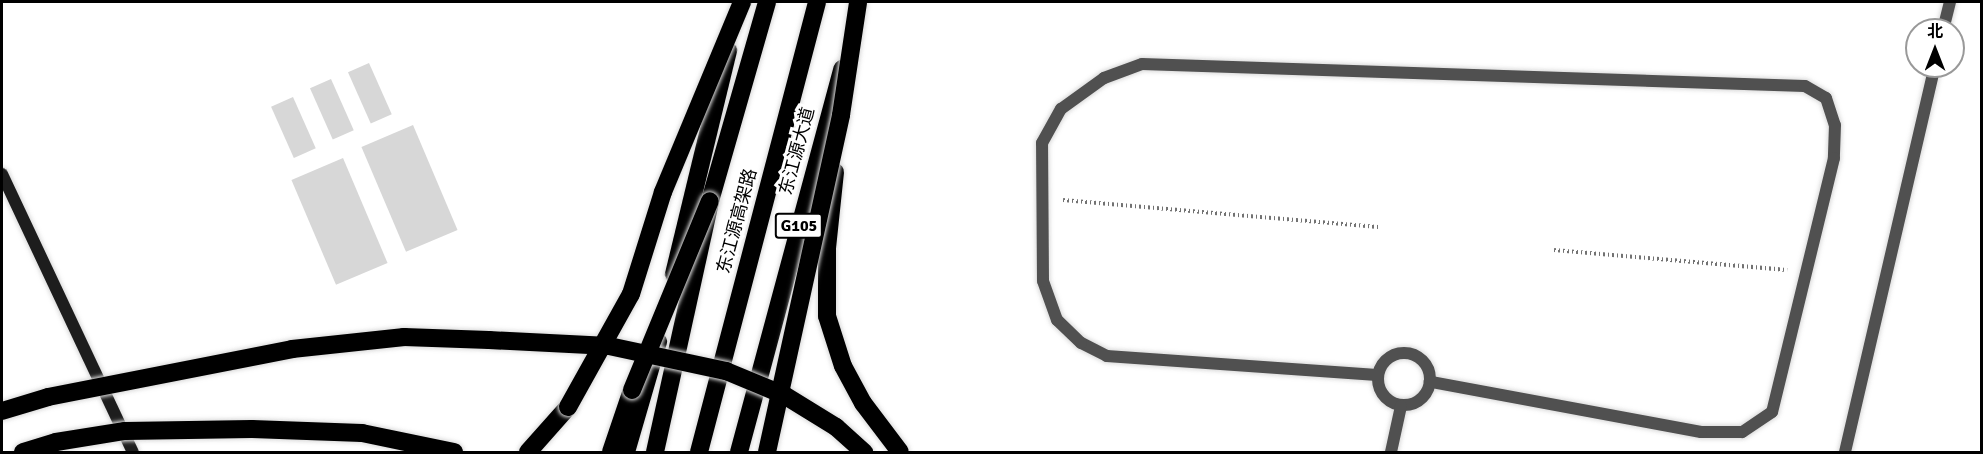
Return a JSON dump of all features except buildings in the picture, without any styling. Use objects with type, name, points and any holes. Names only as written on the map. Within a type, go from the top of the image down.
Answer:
[{"type":"highway","points":[[528,453],[568,407],[631,294],[663,192],[740,2]]},
{"type":"highway","points":[[626,453],[645,394],[740,2]]},
{"type":"highway","name":"东江源高架路","points":[[655,453],[710,201],[767,2]]},
{"type":"highway","name":"东江源高架路","points":[[699,453],[817,2]]},
{"type":"highway","points":[[858,2],[841,115],[827,248],[827,316],[843,366],[863,404],[900,453]]},
{"type":"highway","name":"东江源大道","points":[[739,453],[829,112],[863,2]]},
{"type":"highway","points":[[767,453],[841,115]]},
{"type":"highway","points":[[611,453],[710,201]]},
{"type":"highway","points":[[2,411],[60,394],[292,349],[404,337],[489,340],[609,346],[726,371],[784,395],[836,427],[864,453]]},
{"type":"highway","points":[[23,453],[56,442],[125,431],[252,429],[362,433],[454,453]]},
{"type":"street","points":[[1946,18],[1950,2]]},
{"type":"street","points":[[1377,375],[1107,356],[1081,343],[1057,320],[1043,281],[1042,143],[1061,109],[1104,78],[1142,64],[1805,86],[1826,98],[1835,125],[1834,158],[1772,412],[1742,432],[1701,432],[1430,382]]},
{"type":"street","points":[[1845,453],[1932,78]]},
{"type":"street","points":[[2,174],[133,453]]},
{"type":"street","points":[[1410,353],[1426,364],[1430,382],[1422,399],[1401,406],[1383,396],[1377,375],[1389,357],[1410,353]]},
{"type":"street","points":[[1391,453],[1401,406]]},
{"type":"path","points":[[1041,198],[1381,227]]},
{"type":"path","points":[[1554,250],[1806,271]]},
{"type":"shaded area","points":[[369,63],[392,114],[371,124],[348,72]]},
{"type":"shaded area","points":[[331,79],[354,130],[333,140],[310,88]]},
{"type":"shaded area","points":[[293,97],[316,148],[294,158],[271,107]]},
{"type":"shaded area","points":[[413,125],[458,230],[406,252],[361,147]]},
{"type":"shaded area","points":[[343,158],[388,263],[336,285],[291,180]]}]
